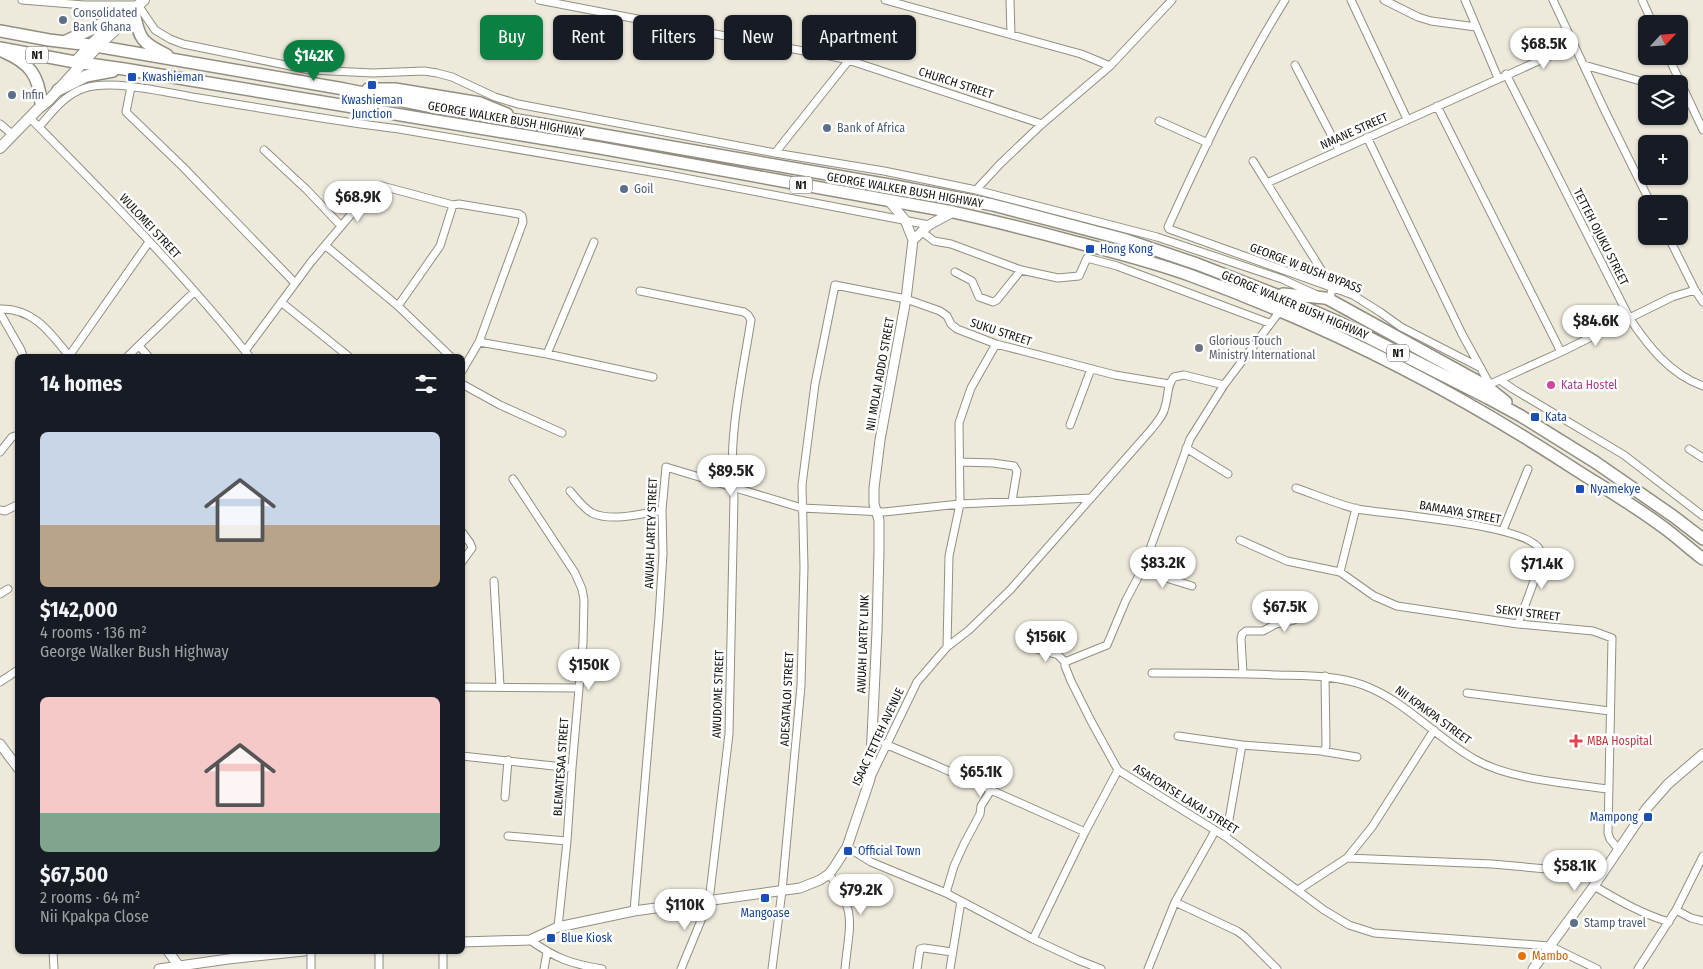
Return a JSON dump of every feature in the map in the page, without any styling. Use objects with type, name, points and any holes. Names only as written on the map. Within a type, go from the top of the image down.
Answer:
[{"type":"highway","points":[[138,6],[137,28],[140,36],[147,44],[180,61]]},
{"type":"highway","points":[[65,41],[119,16]]},
{"type":"highway","name":"N1","points":[[0,32],[94,45],[180,61]]},
{"type":"highway","points":[[0,49],[25,63],[33,73],[40,87],[40,106]]},
{"type":"highway","name":"GEORGE WALKER BUSH HIGHWAY","points":[[0,49],[610,150],[953,212],[1120,254],[1190,276],[1280,310],[1367,351],[1451,394],[1494,418],[1666,529],[1703,559]]},
{"type":"highway","name":"GEORGE WALKER BUSH HIGHWAY","points":[[180,61],[344,89],[395,89],[480,103],[529,122],[993,205],[1123,239],[1197,264],[1274,294],[1338,322],[1521,416],[1595,462],[1703,539]]},
{"type":"highway","points":[[58,90],[86,76],[124,69]]},
{"type":"highway","points":[[1274,294],[1327,299],[1488,385],[1521,416]]},
{"type":"main road","points":[[40,106],[58,90],[119,16],[130,8],[138,6]]},
{"type":"main road","points":[[94,45],[138,6]]},
{"type":"main road","points":[[0,148],[79,63]]},
{"type":"street","points":[[22,0],[84,5],[138,6],[155,30],[170,40],[183,44],[310,70],[373,74],[424,71],[437,73],[452,77],[495,97],[518,104],[776,153],[884,171],[976,190],[1157,237],[1282,279],[1327,299],[1332,288],[1253,161]]},
{"type":"street","name":"CHURCH STREET","points":[[539,0],[802,50]]},
{"type":"street","points":[[885,0],[1081,54],[1110,66]]},
{"type":"street","points":[[1010,0],[1011,34]]},
{"type":"street","points":[[976,190],[1042,124],[1110,66],[1172,0]]},
{"type":"street","points":[[1159,121],[1208,143],[1259,42],[1285,0]]},
{"type":"street","points":[[1351,0],[1407,119]]},
{"type":"street","points":[[1384,0],[1418,17],[1431,21],[1476,27]]},
{"type":"street","points":[[1465,0],[1498,78]]},
{"type":"street","points":[[1554,0],[1648,195]]},
{"type":"street","points":[[1642,0],[1649,15]]},
{"type":"street","name":"NMANE STREET","points":[[1267,183],[1574,45]]},
{"type":"street","points":[[776,153],[849,60]]},
{"type":"street","name":"CHURCH STREET","points":[[849,60],[1042,124]]},
{"type":"street","points":[[1296,65],[1339,150]]},
{"type":"street","points":[[1584,65],[1638,80]]},
{"type":"street","name":"TETTEH OJUKU STREET","points":[[1506,74],[1630,319],[1651,350],[1681,375],[1703,386]]},
{"type":"street","points":[[39,127],[72,93],[86,87],[98,85],[132,87],[408,130],[669,175],[928,225]]},
{"type":"street","points":[[132,87],[126,112],[183,166],[295,283]]},
{"type":"street","points":[[1688,103],[1703,130]]},
{"type":"street","points":[[1437,106],[1561,352]]},
{"type":"street","name":"WULOMEI STREET","points":[[29,117],[95,183],[247,353]]},
{"type":"street","points":[[0,124],[13,135]]},
{"type":"street","points":[[1367,137],[1488,385],[1630,319],[1672,297],[1695,290]]},
{"type":"street","name":"GEORGE W BUSH BYPASS","points":[[1208,143],[1169,229],[1353,295],[1401,327],[1481,368]]},
{"type":"street","points":[[264,150],[307,190],[341,226]]},
{"type":"street","points":[[247,353],[295,283],[341,226],[375,186],[382,186],[453,205],[459,204],[520,214],[523,219],[524,222],[478,342],[465,366]]},
{"type":"street","name":"NII MOLAI ADDO STREET","points":[[875,511],[874,488],[878,459],[906,299],[913,240],[905,220],[889,201]]},
{"type":"street","points":[[398,306],[440,246],[453,205]]},
{"type":"street","points":[[913,240],[928,225],[953,212]]},
{"type":"street","points":[[921,231],[934,242],[951,244],[1021,270],[1058,278],[1080,276],[1087,258],[1117,266],[1269,323]]},
{"type":"street","points":[[70,354],[149,242]]},
{"type":"street","points":[[547,354],[594,242]]},
{"type":"street","points":[[1672,245],[1703,302]]},
{"type":"street","points":[[326,246],[398,306],[448,354]]},
{"type":"street","points":[[955,272],[972,281],[979,297],[994,302],[1021,270]]},
{"type":"street","name":"SUKU STREET","points":[[834,285],[906,299],[940,311],[947,316],[951,324],[957,329],[996,344],[1091,370],[1169,384]]},
{"type":"street","name":"ADESATALOI STREET","points":[[772,969],[782,891],[801,686],[804,567],[802,485],[815,384],[834,285]]},
{"type":"street","name":"AWUDOME STREET","points":[[640,291],[744,312],[751,320],[738,398],[731,470],[734,497],[729,734],[709,901],[681,969]]},
{"type":"street","points":[[130,354],[194,292]]},
{"type":"street","points":[[281,302],[346,354]]},
{"type":"street","points":[[22,354],[0,311],[13,309],[34,317],[47,328],[67,354]]},
{"type":"street","points":[[1037,648],[1058,655],[1065,662],[1107,645],[1126,600],[1143,568],[1186,448],[1197,426],[1224,385],[1280,310]]},
{"type":"street","points":[[478,342],[653,376]]},
{"type":"street","points":[[947,648],[949,556],[960,504],[959,423],[971,388],[996,344]]},
{"type":"street","points":[[139,346],[146,354]]},
{"type":"street","points":[[1070,425],[1091,370]]},
{"type":"street","points":[[1169,384],[1174,377],[1179,375],[1224,385]]},
{"type":"street","points":[[1500,380],[1624,456],[1703,516]]},
{"type":"street","name":"ISAAC TETTEH AVENUE","points":[[829,874],[846,846],[870,779],[917,682],[947,648],[1011,589],[1161,418],[1166,407],[1169,384]]},
{"type":"street","points":[[465,386],[500,405],[562,433]]},
{"type":"street","points":[[0,452],[15,436]]},
{"type":"street","points":[[1186,448],[1228,474]]},
{"type":"street","points":[[1690,449],[1703,458]]},
{"type":"street","points":[[960,462],[1014,466],[1017,471],[1012,501]]},
{"type":"street","name":"AWUAH LARTEY STREET","points":[[634,911],[660,599],[663,554],[662,510],[666,467],[802,508],[875,511],[960,504],[1091,498]]},
{"type":"street","points":[[1503,530],[1528,469]]},
{"type":"street","name":"BLEMATESAA STREET","points":[[513,479],[575,574],[582,589],[584,600],[567,841],[558,927]]},
{"type":"street","name":"BAMAAYA STREET","points":[[1296,488],[1356,508],[1503,530],[1530,540],[1540,550],[1539,563],[1518,624]]},
{"type":"street","points":[[570,491],[586,509],[594,514],[635,516],[662,510]]},
{"type":"street","points":[[0,510],[5,511],[15,506]]},
{"type":"street","points":[[1340,572],[1356,508]]},
{"type":"street","name":"AWUAH LARTEY LINK","points":[[870,779],[879,550],[879,520],[875,511]]},
{"type":"street","points":[[465,536],[472,548],[465,558]]},
{"type":"street","name":"SEKYI STREET","points":[[1240,540],[1287,561],[1340,572],[1374,596],[1397,606],[1518,624],[1593,631],[1612,638],[1608,833],[1618,850]]},
{"type":"street","points":[[1143,568],[1163,577],[1192,586]]},
{"type":"street","points":[[494,581],[500,686]]},
{"type":"street","points":[[0,594],[8,588]]},
{"type":"street","points":[[1243,674],[1242,634],[1246,631],[1263,631],[1276,624],[1294,620],[1309,606]]},
{"type":"street","name":"ASAFOATSE LAKAI STREET","points":[[1065,662],[1075,689],[1118,770],[1226,838],[1338,919],[1359,929],[1374,933],[1550,946]]},
{"type":"street","points":[[0,682],[15,672]]},
{"type":"street","name":"NII KPAKPA STREET","points":[[1152,672],[1325,676],[1343,679],[1378,691],[1396,701],[1474,759],[1491,768],[1508,773],[1608,789]]},
{"type":"street","points":[[1325,676],[1325,750]]},
{"type":"street","points":[[465,687],[578,688]]},
{"type":"street","points":[[1466,693],[1610,711]]},
{"type":"street","points":[[1298,890],[1347,858],[1372,828],[1434,730]]},
{"type":"street","points":[[1178,736],[1242,745],[1325,750],[1357,757]]},
{"type":"street","points":[[0,744],[15,764]]},
{"type":"street","points":[[886,744],[1085,832]]},
{"type":"street","points":[[1226,838],[1242,745]]},
{"type":"street","points":[[1533,969],[1594,886],[1646,809],[1668,784],[1703,754]]},
{"type":"street","points":[[465,756],[572,768]]},
{"type":"street","points":[[505,797],[508,760]]},
{"type":"street","points":[[1033,939],[1085,832],[1118,770]]},
{"type":"street","points":[[946,893],[954,866],[980,814],[981,806],[991,790]]},
{"type":"street","points":[[1148,969],[1175,902],[1215,831]]},
{"type":"street","points":[[508,836],[567,841]]},
{"type":"street","points":[[846,846],[871,862],[946,893],[1033,939],[1101,969]]},
{"type":"street","points":[[1638,969],[1676,910],[1703,856]]},
{"type":"street","points":[[1347,858],[1492,864],[1602,874]]},
{"type":"street","points":[[465,942],[530,940],[558,927],[634,911],[782,891],[810,885],[829,874],[844,896],[851,917],[845,969]]},
{"type":"street","points":[[1594,886],[1627,905],[1668,922]]},
{"type":"street","points":[[950,969],[961,901]]},
{"type":"street","points":[[1175,902],[1237,931],[1277,969]]},
{"type":"street","points":[[1676,910],[1691,918],[1703,921]]},
{"type":"street","points":[[530,940],[547,952],[565,961],[602,969]]},
{"type":"street","points":[[1550,946],[1597,969]]},
{"type":"street","points":[[917,969],[920,949],[952,952]]},
{"type":"street","points":[[544,969],[547,952]]},
{"type":"street","points":[[53,954],[54,969]]},
{"type":"street","points":[[170,954],[179,967]]},
{"type":"street","points":[[159,969],[261,954]]},
{"type":"street","points":[[311,954],[311,969]]},
{"type":"street","points":[[379,954],[379,969]]},
{"type":"street","points":[[443,954],[443,969]]},
{"type":"street","points":[[1077,969],[1078,960]]},
{"type":"place","name":"Consolidated Bank Ghana","points":[[63,20]]},
{"type":"place","name":"Kwashieman","points":[[132,77]]},
{"type":"place","name":"Kwashieman Junction","points":[[372,85]]},
{"type":"place","name":"Infin","points":[[12,95]]},
{"type":"place","name":"Bank of Africa","points":[[827,128]]},
{"type":"place","name":"Goil","points":[[624,189]]},
{"type":"place","name":"Hong Kong","points":[[1090,249]]},
{"type":"place","name":"Glorious Touch Ministry International","points":[[1199,348]]},
{"type":"place","name":"Kata Hostel","points":[[1551,385]]},
{"type":"place","name":"Kata","points":[[1535,417]]},
{"type":"place","name":"Nyamekye","points":[[1580,489]]},
{"type":"place","name":"MBA Hospital","points":[[1576,741]]},
{"type":"place","name":"Mampong","points":[[1648,817]]},
{"type":"place","name":"Official Town","points":[[848,851]]},
{"type":"place","name":"Mangoase","points":[[765,898]]},
{"type":"place","name":"Stamp travel","points":[[1574,923]]},
{"type":"place","name":"Blue Kiosk","points":[[551,938]]},
{"type":"place","name":"Mambo","points":[[1522,956]]}]
